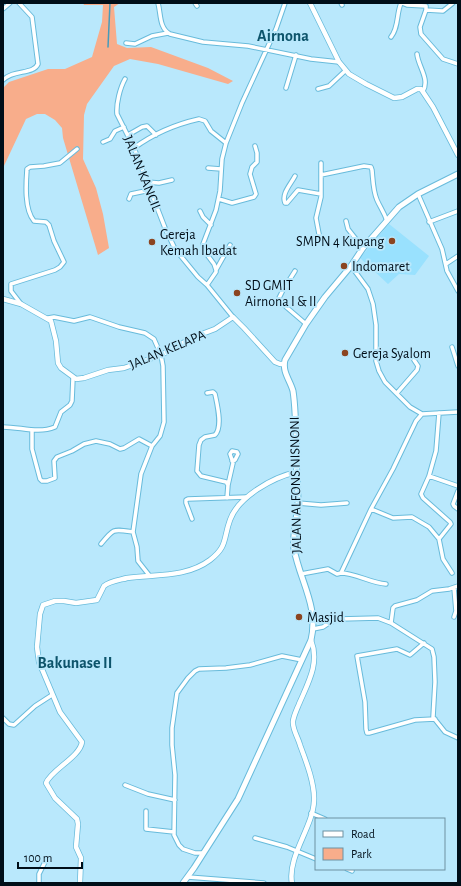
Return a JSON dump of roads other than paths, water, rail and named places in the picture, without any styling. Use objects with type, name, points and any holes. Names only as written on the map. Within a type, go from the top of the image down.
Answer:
[{"type":"main road","points":[[284,364],[306,324],[325,297],[351,266],[363,248],[399,207],[418,194],[458,174]]},
{"type":"main road","name":"JALAN ALFONS NISNONI","points":[[182,883],[188,877],[202,853],[238,800],[302,660],[314,629],[312,608],[294,547],[298,503],[296,452],[297,436],[293,391],[285,371],[284,364]]},
{"type":"street","points":[[3,9],[10,3]]},
{"type":"street","points":[[3,80],[13,73],[33,70],[38,64],[32,17],[19,3]]},
{"type":"street","points":[[158,3],[162,27],[168,33]]},
{"type":"street","points":[[216,270],[203,247],[203,242],[211,225],[218,199],[221,169],[226,143],[242,103],[268,49],[276,29],[283,3]]},
{"type":"street","points":[[310,3],[338,62],[345,71],[353,77],[394,98],[402,97],[418,89],[423,91],[437,113],[458,155]]},
{"type":"street","points":[[391,37],[396,28],[397,12],[402,3],[407,5],[426,6],[442,11],[454,3]]},
{"type":"street","points":[[426,6],[420,27],[421,34],[439,56],[445,60],[458,64]]},
{"type":"street","points":[[126,43],[135,44],[152,36],[168,33],[203,42],[268,49],[311,59],[338,62]]},
{"type":"street","points":[[416,54],[425,81],[425,89],[423,91]]},
{"type":"street","points":[[286,88],[296,55]]},
{"type":"street","points":[[318,90],[329,86],[345,71]]},
{"type":"street","name":"JALAN KANCIL","points":[[125,79],[116,109],[117,114],[134,148],[165,228],[175,249],[233,317],[275,362],[284,364]]},
{"type":"street","points":[[134,148],[156,135],[198,118],[205,121],[211,132],[226,143]]},
{"type":"street","points":[[128,135],[146,126],[156,135]]},
{"type":"street","points":[[103,142],[110,139],[115,131],[124,127]]},
{"type":"street","points":[[218,199],[232,203],[254,197],[256,194],[250,174],[252,167],[257,162],[257,152],[255,146]]},
{"type":"street","points":[[21,304],[11,291],[10,284],[55,270],[64,262],[54,241],[49,225],[46,222],[34,221],[31,217],[26,196],[27,169],[30,167],[60,163],[77,149]]},
{"type":"street","points":[[319,234],[316,218],[321,194],[322,163]]},
{"type":"street","points":[[322,175],[364,166],[371,167],[375,196],[384,211],[387,221]]},
{"type":"street","points":[[208,168],[221,169]]},
{"type":"street","points":[[295,176],[285,195],[285,203],[287,203],[298,190],[321,194]]},
{"type":"street","points":[[147,182],[159,183],[172,180]]},
{"type":"street","points":[[129,199],[131,194],[150,190]]},
{"type":"street","points":[[418,194],[442,249],[451,280],[458,291]]},
{"type":"street","points":[[200,211],[203,217],[211,225]]},
{"type":"street","points":[[429,222],[458,211]]},
{"type":"street","points":[[346,221],[348,229],[363,248]]},
{"type":"street","points":[[207,285],[216,272],[230,245]]},
{"type":"street","points":[[446,264],[458,256]]},
{"type":"street","points":[[351,266],[368,289],[373,304],[376,325],[376,356],[379,371],[385,382],[410,407],[422,414],[458,412]]},
{"type":"street","points":[[295,271],[278,300],[306,324]]},
{"type":"street","points":[[3,299],[21,304],[48,318],[53,325],[58,363],[61,368],[73,378],[71,404],[61,412],[55,427],[49,429],[32,430],[3,427]]},
{"type":"street","points":[[48,318],[54,317],[74,321],[90,318],[145,333],[154,339],[161,355],[163,366],[164,422],[158,439],[152,446],[140,476],[133,532],[137,547],[138,561],[150,575]]},
{"type":"street","name":"JALAN KELAPA","points":[[73,378],[76,380],[108,370],[124,368],[161,355],[194,337],[215,329],[233,317]]},
{"type":"street","points":[[452,347],[458,366]]},
{"type":"street","points":[[397,393],[417,370],[418,366],[414,360]]},
{"type":"street","points":[[207,393],[213,392],[214,394],[218,412],[219,429],[216,434],[205,437],[200,442],[198,473],[201,476],[225,481],[228,485]]},
{"type":"street","points":[[439,539],[451,523],[450,520],[428,503],[421,495],[429,476],[436,451],[440,413]]},
{"type":"street","points":[[340,573],[349,558],[371,509],[393,469],[416,421],[422,414]]},
{"type":"street","points":[[32,430],[32,449],[40,479],[42,481],[55,478],[54,461],[56,456],[72,451],[84,444],[96,441],[110,444],[120,449],[139,439],[152,446]]},
{"type":"street","points":[[227,498],[232,461]]},
{"type":"street","points":[[80,883],[81,858],[76,847],[77,819],[55,798],[46,783],[49,778],[82,745],[82,742],[60,712],[38,657],[40,614],[43,605],[55,601],[76,603],[95,601],[106,584],[123,579],[180,573],[201,565],[210,559],[223,546],[232,516],[237,507],[247,497],[278,479],[297,472]]},
{"type":"street","points":[[429,476],[458,486]]},
{"type":"street","points":[[458,491],[453,504],[458,509]]},
{"type":"street","points":[[192,519],[187,509],[186,500],[247,497]]},
{"type":"street","points":[[298,503],[322,505],[347,503]]},
{"type":"street","points":[[371,509],[393,518],[414,518],[432,529],[439,539],[444,559],[452,572]]},
{"type":"street","points":[[101,544],[112,531],[119,529],[133,532]]},
{"type":"street","points":[[301,574],[328,570],[337,574],[350,574],[380,584],[386,584]]},
{"type":"street","points":[[391,623],[393,608],[395,606],[417,600],[432,591],[456,587],[456,611],[454,617]]},
{"type":"street","points":[[314,629],[323,627],[337,619],[378,618],[391,623],[432,649],[434,657],[435,682],[433,714],[445,732],[458,738]]},
{"type":"street","points":[[292,883],[292,874],[297,851],[314,802],[309,771],[293,724],[296,711],[313,671],[313,646],[310,640]]},
{"type":"street","points":[[424,643],[410,655],[396,649],[357,656],[365,702],[366,729],[367,733],[369,733],[415,720],[435,719]]},
{"type":"street","points":[[202,853],[195,853],[184,849],[175,837],[174,832],[175,775],[172,745],[176,695],[188,678],[199,669],[250,665],[282,656],[302,660]]},
{"type":"street","points":[[3,718],[9,724],[14,725],[35,706],[52,695]]},
{"type":"street","points":[[125,786],[148,794],[175,800]]},
{"type":"street","points":[[146,811],[146,829],[174,832]]},
{"type":"street","points":[[311,813],[323,818]]},
{"type":"street","points":[[255,838],[287,847],[315,859]]},
{"type":"street","points":[[40,883],[40,874],[45,862]]},
{"type":"street","points":[[188,877],[264,883]]},
{"type":"waterway","points":[[108,47],[110,3]]},
{"type":"place","name":"SMPN 4 Kupang","points":[[392,241]]},
{"type":"place","name":"Gereja Kemah Ibadat","points":[[152,242]]},
{"type":"place","name":"Indomaret","points":[[344,266]]},
{"type":"place","name":"SD GMIT Airnona I & II","points":[[237,293]]},
{"type":"place","name":"Gereja Syalom","points":[[345,353]]},
{"type":"place","name":"Masjid","points":[[299,617]]},
{"type":"district","name":"Airnona","points":[[283,35]]},
{"type":"district","name":"Bakunase II","points":[[75,662]]}]
